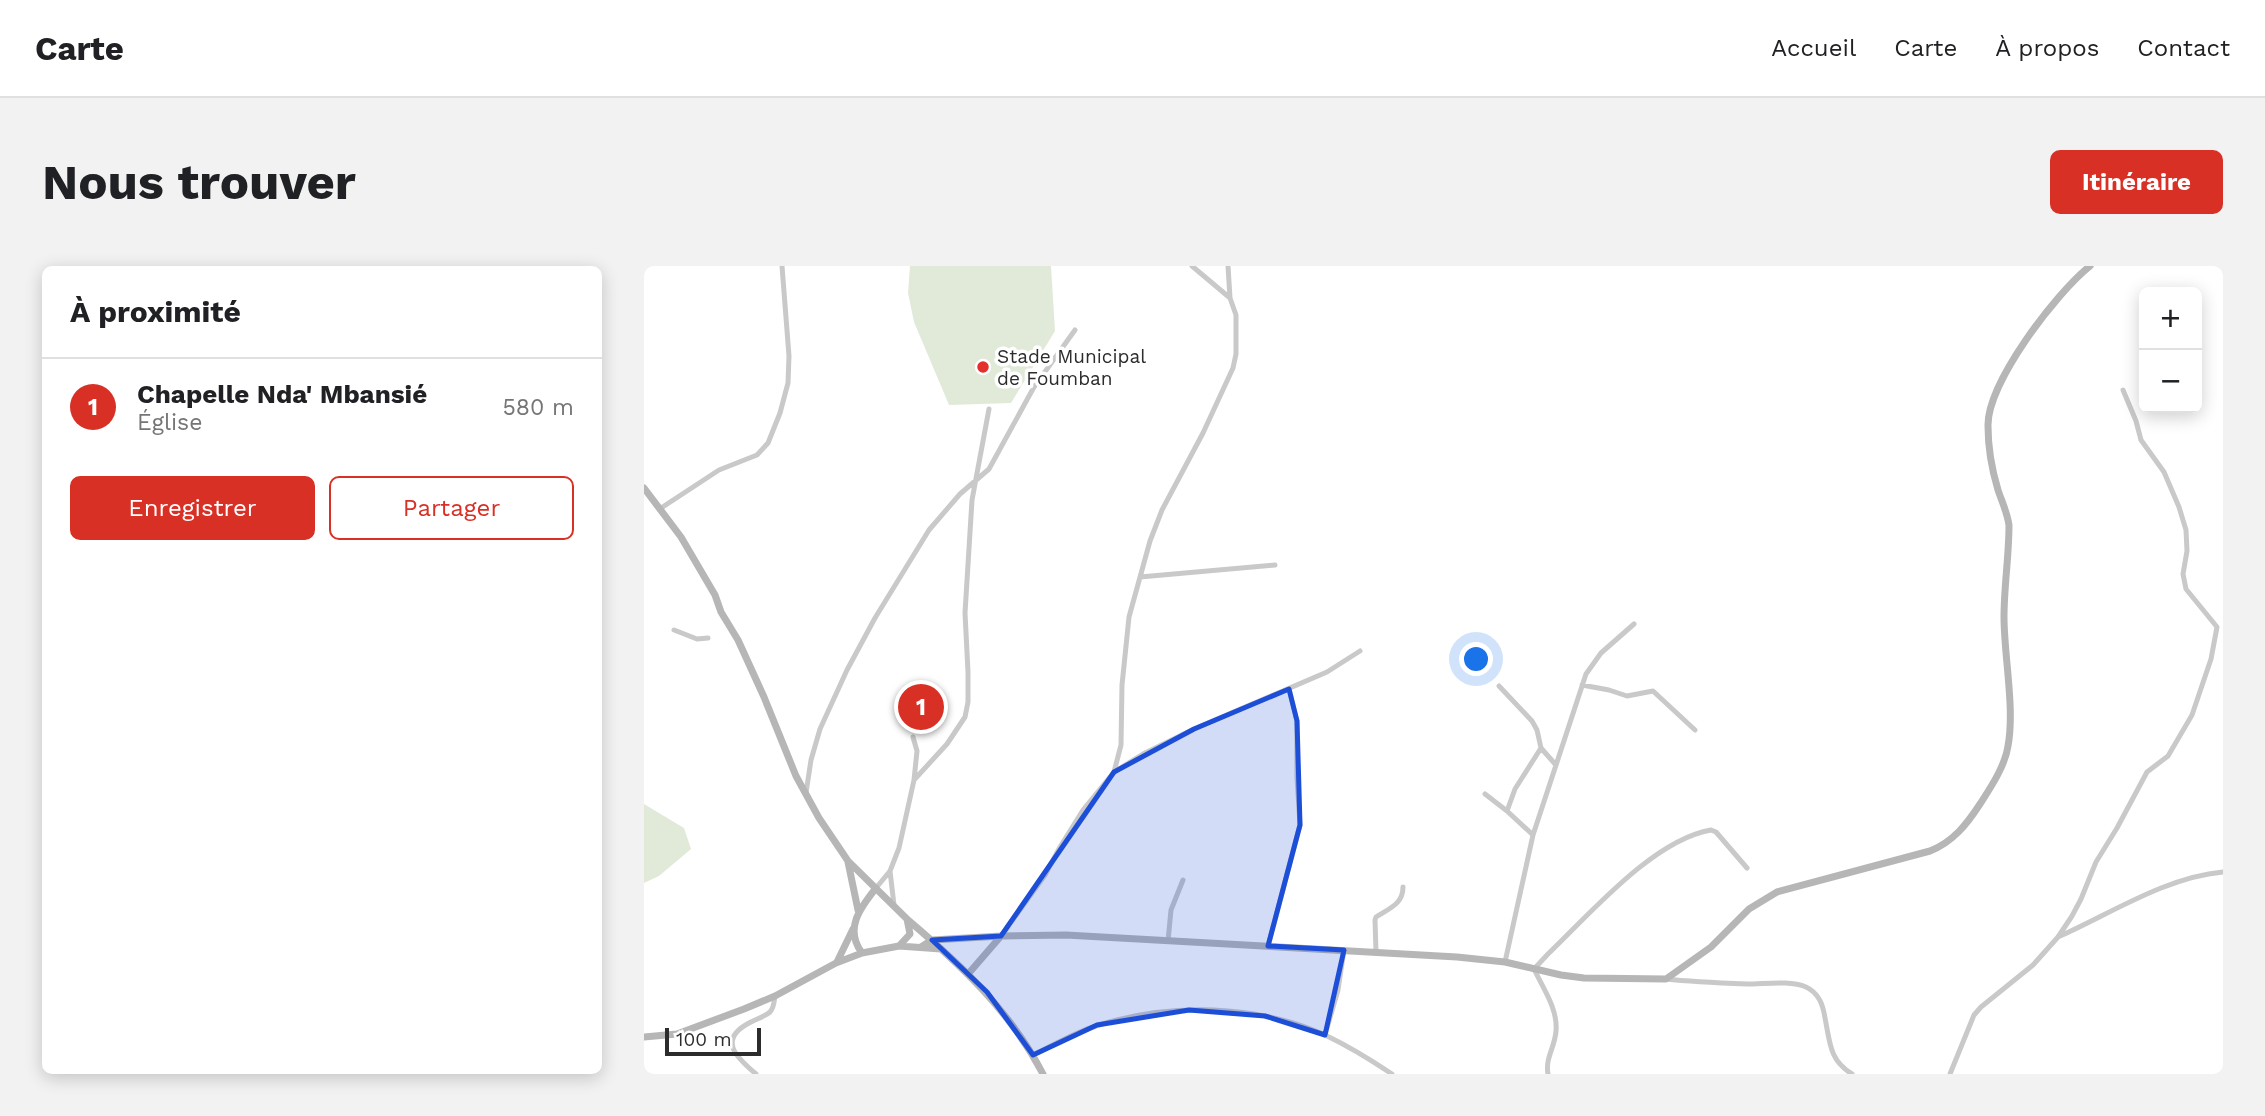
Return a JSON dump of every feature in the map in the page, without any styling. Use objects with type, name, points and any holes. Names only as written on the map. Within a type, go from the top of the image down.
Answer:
[{"type":"street","points":[[661,509],[719,470],[757,455],[768,443],[788,383],[789,356],[782,266]]},
{"type":"street","points":[[1192,266],[1230,298]]},
{"type":"street","points":[[1114,772],[1121,745],[1122,685],[1129,617],[1150,541],[1162,510],[1203,433],[1233,368],[1236,354],[1236,315],[1230,298],[1228,266]]},
{"type":"street","points":[[1666,979],[1711,947],[1749,909],[1777,891],[1930,851],[1945,844],[1964,826],[1987,792],[2003,761],[2008,747],[2009,731],[2004,619],[2009,525],[1993,468],[1988,430],[1989,408],[2007,371],[2045,314],[2073,281],[2090,266]]},
{"type":"street","points":[[806,796],[811,760],[820,729],[869,628],[929,530],[960,494],[989,469],[1043,372],[1075,330]]},
{"type":"street","points":[[1950,1074],[1974,1015],[2033,965],[2058,937],[2078,904],[2096,862],[2127,811],[2141,781],[2147,772],[2168,756],[2189,721],[2208,671],[2217,628],[2195,601],[2184,582],[2186,530],[2179,507],[2164,471],[2141,440],[2123,390]]},
{"type":"street","points":[[914,780],[939,753],[965,717],[968,672],[965,613],[974,484],[989,409]]},
{"type":"street","points":[[644,488],[681,537],[703,574],[738,640],[806,796],[848,861],[907,919],[969,973],[993,1000],[1033,1055],[1043,1074]]},
{"type":"street","points":[[1140,577],[1275,565]]},
{"type":"street","points":[[1505,962],[1533,835],[1589,667],[1634,624]]},
{"type":"street","points":[[674,629],[697,639],[708,638]]},
{"type":"street","points":[[969,973],[1001,936],[1045,875],[1083,810],[1114,772],[1135,758],[1194,729],[1327,672],[1360,651]]},
{"type":"street","points":[[1583,685],[1592,685],[1627,696],[1653,691],[1695,730]]},
{"type":"street","points":[[1499,686],[1532,721],[1541,748],[1556,764]]},
{"type":"street","points":[[1268,946],[1300,825],[1297,721],[1289,689]]},
{"type":"street","points":[[836,963],[853,928],[858,910],[890,871],[902,838],[914,780],[917,751],[913,737]]},
{"type":"street","points":[[1507,811],[1516,789],[1541,748]]},
{"type":"street","points":[[1485,794],[1519,820],[1533,835]]},
{"type":"street","points":[[1534,969],[1618,887],[1649,859],[1671,845],[1711,830],[1716,832],[1747,868]]},
{"type":"street","points":[[848,861],[858,910]]},
{"type":"street","points":[[890,871],[894,905]]},
{"type":"street","points":[[2058,937],[2174,884],[2203,873],[2223,872]]},
{"type":"street","points":[[1168,940],[1171,910],[1183,880]]},
{"type":"street","points":[[1376,952],[1376,917],[1400,901],[1403,887]]},
{"type":"street","points":[[899,946],[910,934],[907,919]]},
{"type":"street","points":[[853,928],[857,947],[862,953]]},
{"type":"street","points":[[921,947],[932,940],[1066,935],[1505,962],[1584,978],[1793,984],[1809,988],[1821,1001],[1833,1058],[1852,1074]]},
{"type":"street","points":[[644,1037],[677,1034],[775,996],[836,963],[862,953],[899,946],[941,949]]},
{"type":"street","points":[[1325,1035],[1338,990],[1344,950]]},
{"type":"street","points":[[1534,969],[1551,1002],[1555,1018],[1556,1030],[1547,1063],[1548,1074]]},
{"type":"street","points":[[756,1074],[737,1058],[732,1041],[737,1031],[770,1012],[775,996]]},
{"type":"street","points":[[1033,1055],[1097,1026],[1152,1013],[1189,1010],[1231,1012],[1265,1016],[1325,1035],[1392,1074]]},
{"type":"highlighted area","points":[[1289,689],[1297,721],[1300,825],[1268,946],[1344,950],[1325,1035],[1265,1016],[1189,1010],[1097,1025],[1033,1055],[987,992],[932,940],[1001,936],[1114,772],[1194,729]]},
{"type":"green space","name":"Stade Municipal de Foumban","points":[[910,266],[1051,266],[1055,331],[1011,403],[949,405],[914,322],[908,293]]},
{"type":"green space","points":[[644,804],[684,828],[691,849],[659,876],[644,883]]},
{"type":"place","name":"Stade Municipal de Foumban","points":[[983,367]]},
{"type":"place","name":"Chapelle Nda' Mbansié","points":[[921,707]]}]
